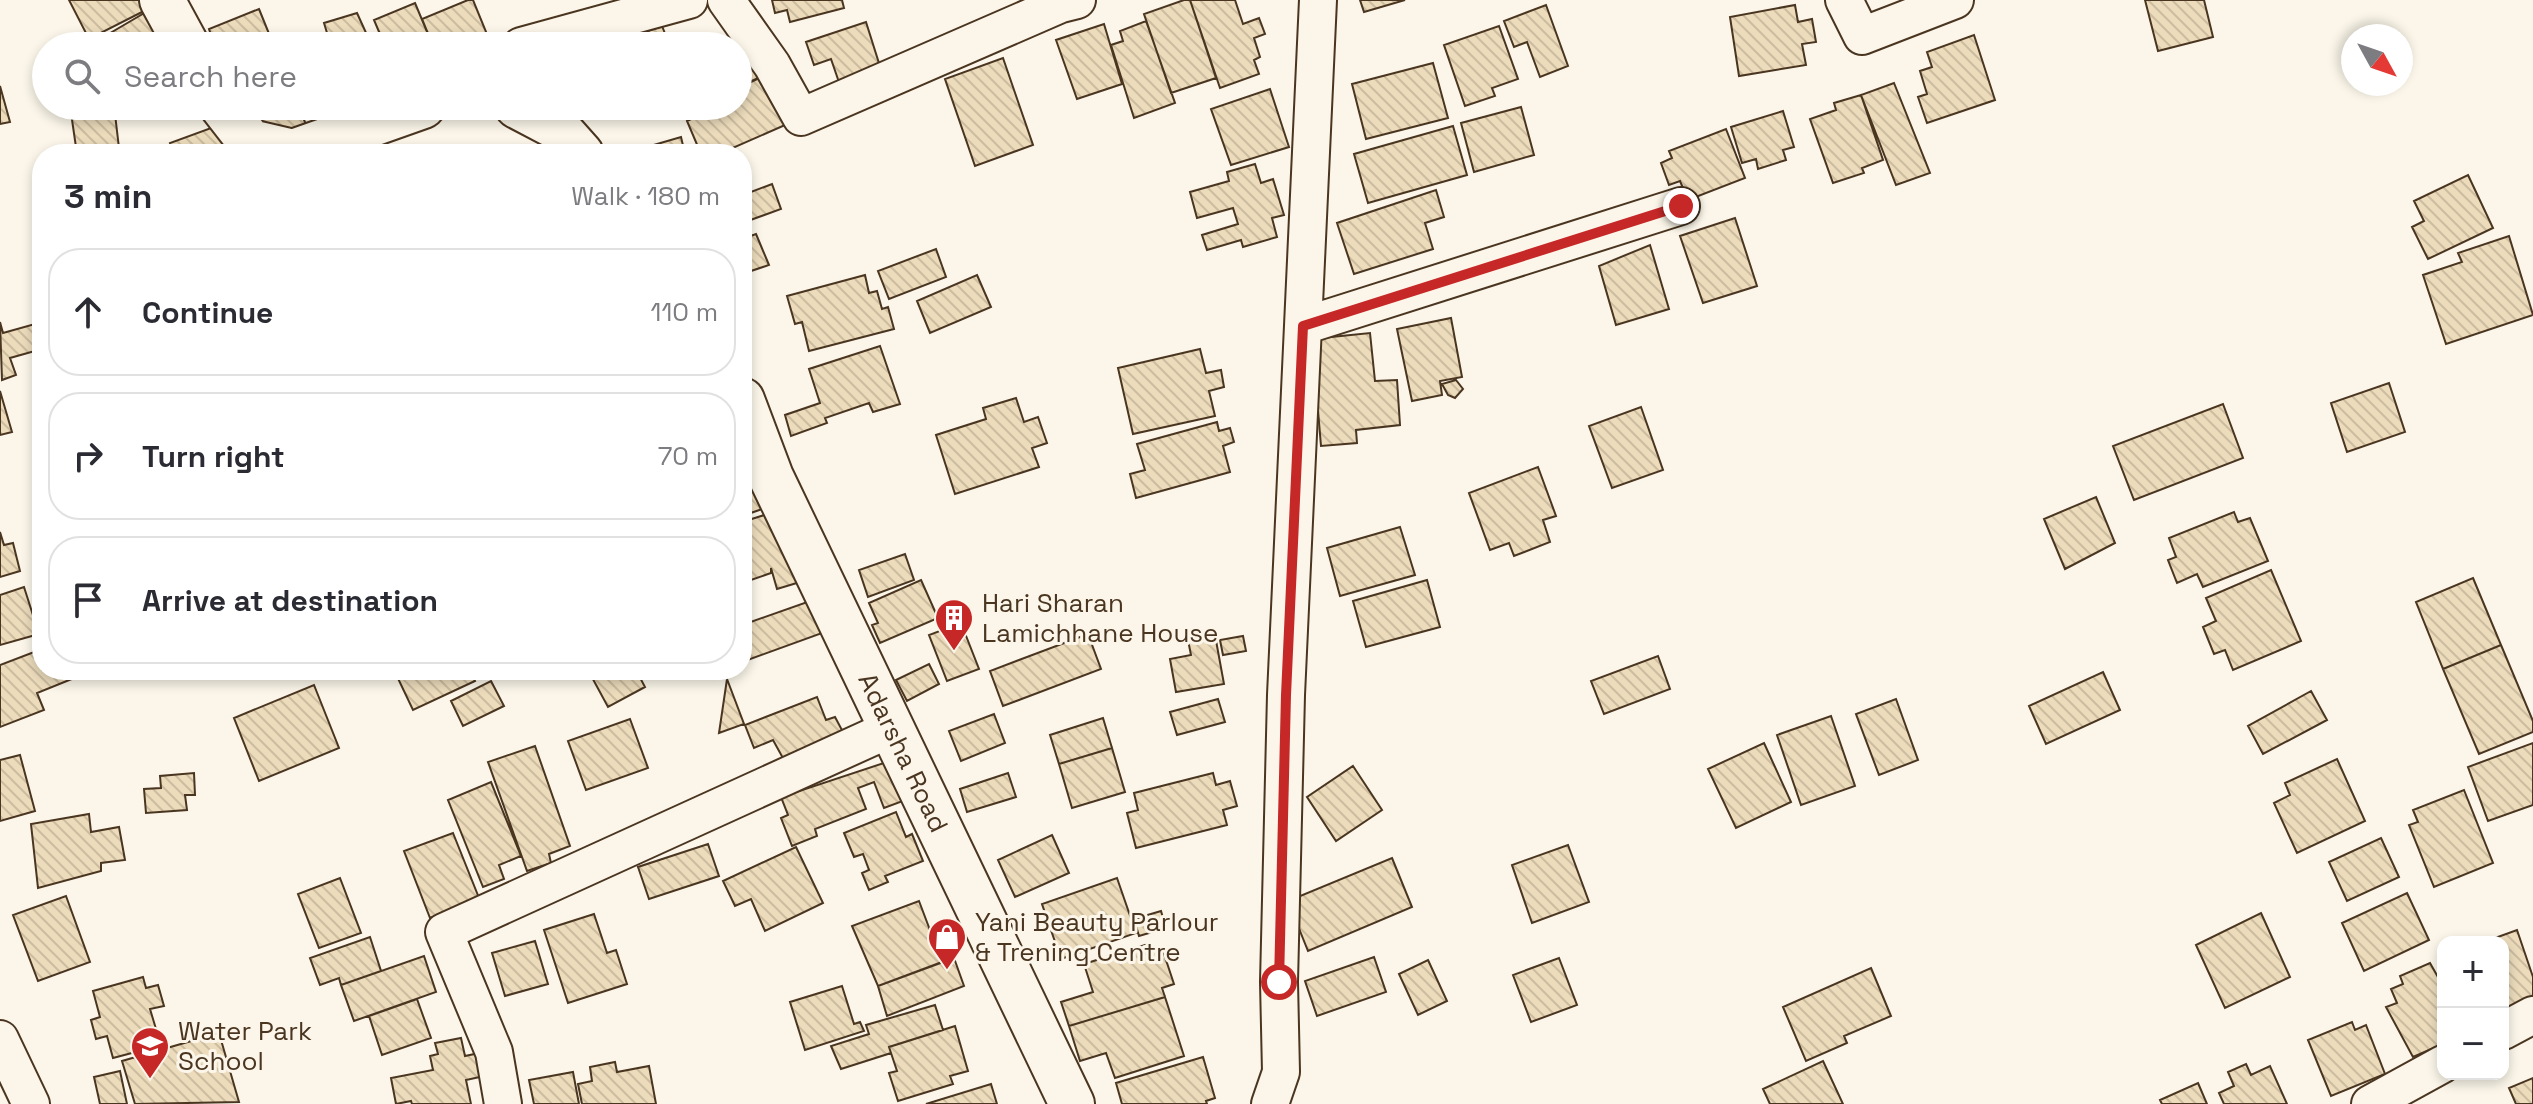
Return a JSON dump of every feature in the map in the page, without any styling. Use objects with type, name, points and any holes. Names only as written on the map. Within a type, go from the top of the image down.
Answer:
[{"type":"main road","points":[[162,0],[179,32]]},
{"type":"main road","points":[[233,120],[250,142],[258,144]]},
{"type":"main road","points":[[318,144],[384,120]]},
{"type":"main road","points":[[544,120],[557,127],[572,144]]},
{"type":"main road","name":"Adarsha Road","points":[[752,429],[771,477],[890,729],[1072,1104]]},
{"type":"street","points":[[572,32],[689,0]]},
{"type":"street","points":[[726,0],[749,32]]},
{"type":"street","points":[[752,37],[801,117],[1061,4],[1077,0]]},
{"type":"street","points":[[1270,1104],[1281,1072],[1286,695],[1318,0]]},
{"type":"street","points":[[1844,0],[1862,36],[1955,0]]},
{"type":"street","points":[[1303,326],[1681,206]]},
{"type":"street","points":[[503,1104],[494,1052],[444,932],[890,729]]},
{"type":"street","points":[[2509,1028],[2533,1015]]},
{"type":"street","points":[[0,1039],[31,1104]]},
{"type":"street","points":[[2370,1104],[2437,1067]]},
{"type":"building","points":[[69,0],[141,0],[146,10],[103,32],[85,32]]},
{"type":"building","points":[[473,0],[486,32],[427,32],[422,19]]},
{"type":"building","points":[[772,0],[842,0],[844,8],[790,22],[787,10],[775,13]]},
{"type":"building","points":[[1190,0],[1216,78],[1171,93],[1144,14]]},
{"type":"building","points":[[1190,0],[1235,0],[1243,24],[1259,18],[1265,34],[1254,38],[1260,57],[1254,60],[1259,74],[1220,88]]},
{"type":"building","points":[[1360,0],[1405,0],[1364,12]]},
{"type":"building","points":[[2145,0],[2204,0],[2213,37],[2158,51]]},
{"type":"building","points":[[415,3],[427,32],[379,32],[374,20]]},
{"type":"building","points":[[158,5],[174,32],[112,32]]},
{"type":"building","points":[[1546,5],[1568,66],[1540,77],[1527,42],[1514,47],[1504,21]]},
{"type":"building","points":[[1795,5],[1798,22],[1812,19],[1816,42],[1802,44],[1806,65],[1739,76],[1730,17]]},
{"type":"building","points":[[259,9],[268,32],[210,32],[209,29]]},
{"type":"building","points":[[357,13],[366,32],[327,32],[324,23]]},
{"type":"building","points":[[1146,21],[1175,103],[1134,118],[1111,45],[1123,41],[1120,31]]},
{"type":"building","points":[[866,22],[883,76],[842,91],[831,59],[814,65],[806,42]]},
{"type":"building","points":[[1104,24],[1122,84],[1077,99],[1056,40]]},
{"type":"building","points":[[662,26],[664,32],[645,32]]},
{"type":"building","points":[[1499,26],[1518,79],[1492,88],[1495,96],[1465,106],[1444,45]]},
{"type":"building","points":[[1974,35],[1995,100],[1927,123],[1918,97],[1927,94],[1920,71],[1932,67],[1927,52]]},
{"type":"building","points":[[1003,58],[1033,145],[975,166],[945,79]]},
{"type":"building","points":[[752,59],[760,77],[752,81]]},
{"type":"building","points":[[1433,63],[1448,118],[1366,139],[1352,84]]},
{"type":"building","points":[[770,73],[792,122],[742,144],[697,144],[689,120],[752,120],[752,81]]},
{"type":"building","points":[[1894,83],[1930,173],[1896,185],[1861,95]]},
{"type":"building","points":[[0,86],[10,122],[0,124]]},
{"type":"building","points":[[1270,89],[1289,147],[1231,165],[1211,109]]},
{"type":"building","points":[[1861,95],[1883,160],[1862,168],[1864,173],[1833,183],[1810,119],[1836,110],[1834,103]]},
{"type":"building","points":[[1521,107],[1534,155],[1474,172],[1461,123]]},
{"type":"building","points":[[1783,111],[1794,147],[1783,150],[1786,160],[1758,169],[1756,159],[1742,163],[1731,127]]},
{"type":"building","points":[[72,120],[116,120],[119,144],[76,144]]},
{"type":"building","points":[[258,120],[304,120],[308,129],[277,142],[261,128]]},
{"type":"building","points":[[222,124],[229,144],[170,144]]},
{"type":"building","points":[[1453,126],[1467,175],[1368,203],[1354,154]]},
{"type":"building","points":[[1726,129],[1745,178],[1688,200],[1680,181],[1669,185],[1661,163],[1672,158],[1669,151]]},
{"type":"building","points":[[681,137],[683,144],[657,144]]},
{"type":"building","points":[[1255,164],[1261,183],[1273,179],[1284,215],[1272,218],[1277,237],[1243,247],[1241,240],[1207,250],[1202,235],[1238,224],[1233,208],[1197,218],[1190,192],[1229,181],[1227,172]]},
{"type":"building","points":[[2468,175],[2493,228],[2428,259],[2412,227],[2424,221],[2414,201]]},
{"type":"building","points":[[772,184],[781,209],[752,219],[752,192]]},
{"type":"building","points":[[1436,190],[1444,217],[1425,223],[1433,249],[1354,274],[1337,223]]},
{"type":"building","points":[[1735,218],[1757,286],[1703,303],[1680,236]]},
{"type":"building","points":[[756,234],[769,265],[752,271],[752,235]]},
{"type":"building","points":[[2509,236],[2533,315],[2446,344],[2423,275],[2462,262],[2458,253]]},
{"type":"building","points":[[1650,245],[1669,309],[1616,325],[1599,266]]},
{"type":"building","points":[[936,249],[946,277],[889,299],[878,271]]},
{"type":"building","points":[[865,275],[869,293],[877,291],[882,309],[888,307],[894,329],[809,351],[802,322],[795,324],[787,296]]},
{"type":"building","points":[[977,275],[991,307],[930,333],[917,301]]},
{"type":"building","points":[[1451,318],[1462,377],[1440,381],[1442,395],[1412,401],[1397,329]]},
{"type":"building","points":[[0,322],[3,333],[32,325],[32,352],[10,358],[16,375],[2,380]]},
{"type":"building","points":[[1370,333],[1375,381],[1397,380],[1400,425],[1356,430],[1357,443],[1321,446],[1312,339]]},
{"type":"building","points":[[880,346],[900,404],[873,412],[869,403],[825,418],[827,423],[791,436],[785,415],[820,403],[809,369]]},
{"type":"building","points":[[1200,349],[1206,373],[1221,370],[1224,387],[1209,391],[1215,416],[1133,434],[1118,368]]},
{"type":"building","points":[[1456,380],[1463,389],[1455,398],[1448,395],[1442,384]]},
{"type":"building","points":[[2389,383],[2405,432],[2347,452],[2331,403]]},
{"type":"building","points":[[0,391],[12,432],[0,435]]},
{"type":"building","points":[[1016,398],[1024,422],[1038,417],[1047,443],[1032,448],[1039,467],[955,494],[936,435],[986,419],[983,408]]},
{"type":"building","points":[[2223,404],[2243,458],[2134,500],[2113,446]]},
{"type":"building","points":[[1641,407],[1663,470],[1612,488],[1589,426]]},
{"type":"building","points":[[1217,422],[1219,431],[1230,428],[1234,442],[1223,446],[1230,472],[1136,498],[1130,474],[1145,470],[1137,444]]},
{"type":"building","points":[[1538,467],[1556,516],[1543,520],[1550,542],[1514,556],[1509,543],[1490,550],[1469,493]]},
{"type":"building","points":[[752,468],[765,508],[752,513]]},
{"type":"building","points":[[2096,497],[2115,543],[2065,569],[2044,519]]},
{"type":"building","points":[[777,511],[800,582],[777,589],[771,568],[771,573],[752,580],[752,519]]},
{"type":"building","points":[[2234,512],[2238,522],[2250,518],[2268,561],[2203,587],[2197,574],[2177,583],[2168,560],[2176,557],[2169,538]]},
{"type":"building","points":[[1400,527],[1415,575],[1340,596],[1327,548]]},
{"type":"building","points":[[0,532],[4,545],[13,543],[20,571],[0,577]]},
{"type":"building","points":[[905,554],[914,580],[868,597],[859,570]]},
{"type":"building","points":[[2271,570],[2301,641],[2233,670],[2225,650],[2214,654],[2203,627],[2216,621],[2206,598]]},
{"type":"building","points":[[2473,578],[2501,645],[2443,669],[2416,602]]},
{"type":"building","points":[[921,580],[938,618],[880,643],[872,625],[878,623],[869,603]]},
{"type":"building","points":[[1427,580],[1440,627],[1366,647],[1353,601]]},
{"type":"building","points":[[24,587],[32,612],[32,636],[0,645],[0,595]]},
{"type":"building","points":[[813,600],[825,632],[752,658],[752,621]]},
{"type":"building","name":"Hari Sharan Lamichhane House","points":[[961,623],[979,669],[947,681],[929,635]]},
{"type":"building","points":[[1088,634],[1101,669],[1003,706],[990,671]]},
{"type":"building","points":[[1215,635],[1224,684],[1176,692],[1170,659],[1191,655],[1188,640]]},
{"type":"building","points":[[1243,636],[1246,651],[1223,655],[1220,640]]},
{"type":"building","points":[[2501,645],[2533,721],[2533,732],[2479,754],[2443,669]]},
{"type":"building","points":[[32,653],[32,680],[69,680],[37,693],[44,710],[0,727],[0,665]]},
{"type":"building","points":[[1658,656],[1670,689],[1604,714],[1591,681]]},
{"type":"building","points":[[929,664],[939,684],[907,701],[896,680]]},
{"type":"building","points":[[2103,672],[2120,710],[2046,744],[2029,706]]},
{"type":"building","points":[[399,680],[475,681],[413,710]]},
{"type":"building","points":[[593,680],[641,680],[645,687],[608,707]]},
{"type":"building","points":[[727,680],[727,680],[744,724],[719,733]]},
{"type":"building","points":[[491,681],[504,706],[463,726],[451,701]]},
{"type":"building","points":[[314,685],[339,748],[259,781],[234,718]]},
{"type":"building","points":[[2311,691],[2327,720],[2263,754],[2248,726]]},
{"type":"building","points":[[817,697],[826,720],[835,717],[843,732],[784,760],[773,740],[754,748],[745,725]]},
{"type":"building","points":[[1218,699],[1225,722],[1177,735],[1170,712]]},
{"type":"building","points":[[1896,699],[1918,760],[1879,775],[1856,714]]},
{"type":"building","points":[[994,714],[1005,743],[961,761],[949,731]]},
{"type":"building","points":[[1831,716],[1855,786],[1801,805],[1777,735]]},
{"type":"building","points":[[1103,718],[1112,748],[1059,764],[1050,735]]},
{"type":"building","points":[[630,719],[648,768],[586,790],[568,741]]},
{"type":"building","points":[[1764,743],[1791,802],[1736,828],[1708,769]]},
{"type":"building","points":[[2533,743],[2533,805],[2488,821],[2468,767]]},
{"type":"building","points":[[535,746],[570,846],[549,854],[551,863],[527,871],[488,762]]},
{"type":"building","points":[[1112,748],[1125,792],[1072,808],[1059,764]]},
{"type":"building","points":[[20,755],[35,811],[0,821],[0,760]]},
{"type":"building","points":[[896,759],[911,798],[884,808],[874,782],[858,788],[866,809],[815,829],[817,836],[792,846],[781,818],[788,815],[781,797]]},
{"type":"building","points":[[2337,759],[2365,821],[2297,853],[2274,803],[2290,795],[2285,783]]},
{"type":"building","points":[[1353,766],[1382,810],[1336,841],[1307,797]]},
{"type":"building","points":[[194,773],[195,795],[185,795],[187,810],[146,813],[144,789],[161,788],[160,776]]},
{"type":"building","points":[[1008,773],[1016,797],[967,812],[960,789]]},
{"type":"building","points":[[1213,773],[1216,785],[1230,781],[1237,806],[1223,810],[1227,825],[1136,848],[1127,813],[1138,810],[1134,793]]},
{"type":"building","points":[[491,782],[521,856],[499,865],[504,879],[483,887],[448,800]]},
{"type":"building","points":[[2464,790],[2493,863],[2434,887],[2409,825],[2418,822],[2413,810]]},
{"type":"building","points":[[896,812],[906,837],[912,834],[923,861],[885,876],[888,882],[869,890],[862,873],[869,870],[863,854],[854,857],[844,833]]},
{"type":"building","points":[[89,814],[91,832],[119,827],[125,860],[101,863],[101,871],[38,888],[31,824]]},
{"type":"building","points":[[453,833],[479,898],[430,918],[404,851]]},
{"type":"building","points":[[1052,835],[1069,873],[1015,897],[998,860]]},
{"type":"building","points":[[2381,838],[2399,877],[2347,901],[2329,862]]},
{"type":"building","points":[[708,844],[719,876],[649,899],[638,867]]},
{"type":"building","points":[[1568,845],[1589,902],[1532,923],[1512,865]]},
{"type":"building","points":[[796,847],[823,903],[765,931],[751,899],[735,906],[723,881]]},
{"type":"building","points":[[1392,858],[1412,907],[1308,951],[1288,901]]},
{"type":"building","points":[[340,878],[361,933],[319,948],[298,894]]},
{"type":"building","points":[[1117,878],[1136,933],[1061,959],[1042,904]]},
{"type":"building","points":[[2407,893],[2429,940],[2364,971],[2342,923]]},
{"type":"building","points":[[66,896],[90,962],[38,981],[13,915]]},
{"type":"building","points":[[919,901],[942,962],[878,986],[852,926]]},
{"type":"building","points":[[1161,911],[1166,928],[1139,936],[1134,919]]},
{"type":"building","points":[[2261,913],[2290,977],[2225,1008],[2196,945]]},
{"type":"building","points":[[594,914],[607,953],[616,950],[627,984],[568,1003],[544,930]]},
{"type":"building","points":[[2517,930],[2533,977],[2533,1000],[2509,1008],[2509,936],[2500,936]]},
{"type":"building","points":[[370,937],[381,971],[341,985],[339,978],[320,985],[310,958]]},
{"type":"building","points":[[535,941],[548,984],[505,996],[492,953]]},
{"type":"building","points":[[1145,945],[1147,952],[1162,948],[1174,984],[1162,988],[1165,997],[1069,1026],[1061,1002],[1093,992],[1084,964]]},
{"type":"building","points":[[424,956],[436,992],[354,1021],[341,985]]},
{"type":"building","points":[[1374,957],[1386,992],[1317,1016],[1305,981]]},
{"type":"building","points":[[954,958],[964,986],[887,1016],[878,986]]},
{"type":"building","points":[[1559,958],[1577,1005],[1531,1022],[1513,975]]},
{"type":"building","points":[[1428,960],[1447,1001],[1418,1015],[1399,974]]},
{"type":"building","points":[[2430,963],[2437,975],[2437,1047],[2413,1057],[2386,1007],[2397,1003],[2391,989],[2403,984],[2400,976]]},
{"type":"building","points":[[1871,968],[1891,1016],[1844,1036],[1847,1043],[1806,1061],[1783,1007]]},
{"type":"building","points":[[143,977],[146,988],[158,985],[164,1006],[150,1009],[156,1029],[143,1033],[147,1049],[113,1058],[107,1036],[96,1039],[91,1020],[100,1017],[93,991]]},
{"type":"building","points":[[842,986],[854,1024],[860,1022],[864,1031],[805,1050],[790,1002]]},
{"type":"building","points":[[1165,997],[1184,1056],[1115,1078],[1106,1053],[1080,1061],[1069,1026]]},
{"type":"building","points":[[417,999],[431,1038],[382,1055],[369,1016]]},
{"type":"building","points":[[935,1005],[943,1030],[889,1047],[891,1053],[841,1069],[831,1046],[869,1034],[866,1025]]},
{"type":"building","points":[[2352,1022],[2355,1030],[2366,1025],[2385,1074],[2331,1096],[2308,1040]]},
{"type":"building","points":[[955,1026],[968,1071],[950,1076],[953,1084],[898,1101],[889,1073],[897,1071],[889,1047]]},
{"type":"building","points":[[219,1033],[239,1102],[135,1104],[122,1061]]},
{"type":"building","points":[[461,1038],[465,1056],[484,1052],[489,1075],[466,1080],[471,1104],[412,1104],[411,1101],[396,1104],[391,1078],[433,1070],[430,1056],[438,1054],[435,1043]]},
{"type":"building","points":[[1203,1057],[1215,1098],[1206,1101],[1207,1104],[1122,1104],[1116,1083]]},
{"type":"building","points":[[1823,1061],[1843,1104],[1770,1104],[1763,1089]]},
{"type":"building","points":[[615,1062],[617,1072],[649,1066],[656,1104],[582,1104],[578,1084],[592,1081],[590,1067]]},
{"type":"building","points":[[2246,1064],[2251,1075],[2270,1066],[2287,1104],[2224,1104],[2219,1093],[2234,1086],[2228,1072]]},
{"type":"building","points":[[120,1071],[127,1104],[100,1104],[94,1077]]},
{"type":"building","points":[[573,1072],[579,1104],[534,1104],[529,1080]]},
{"type":"building","points":[[2533,1078],[2533,1104],[2516,1104],[2509,1088]]},
{"type":"building","points":[[2198,1083],[2207,1104],[2162,1104],[2160,1100]]},
{"type":"building","points":[[991,1084],[997,1104],[926,1104]]},
{"type":"place","name":"Hari Sharan Lamichhane House","points":[[954,652]]},
{"type":"place","name":"Yani Beauty Parlour & Trening Centre","points":[[947,971]]},
{"type":"place","name":"Water Park School","points":[[150,1080]]},
{"type":"route","points":[[1279,982],[1286,695],[1303,326],[1681,206]]}]
